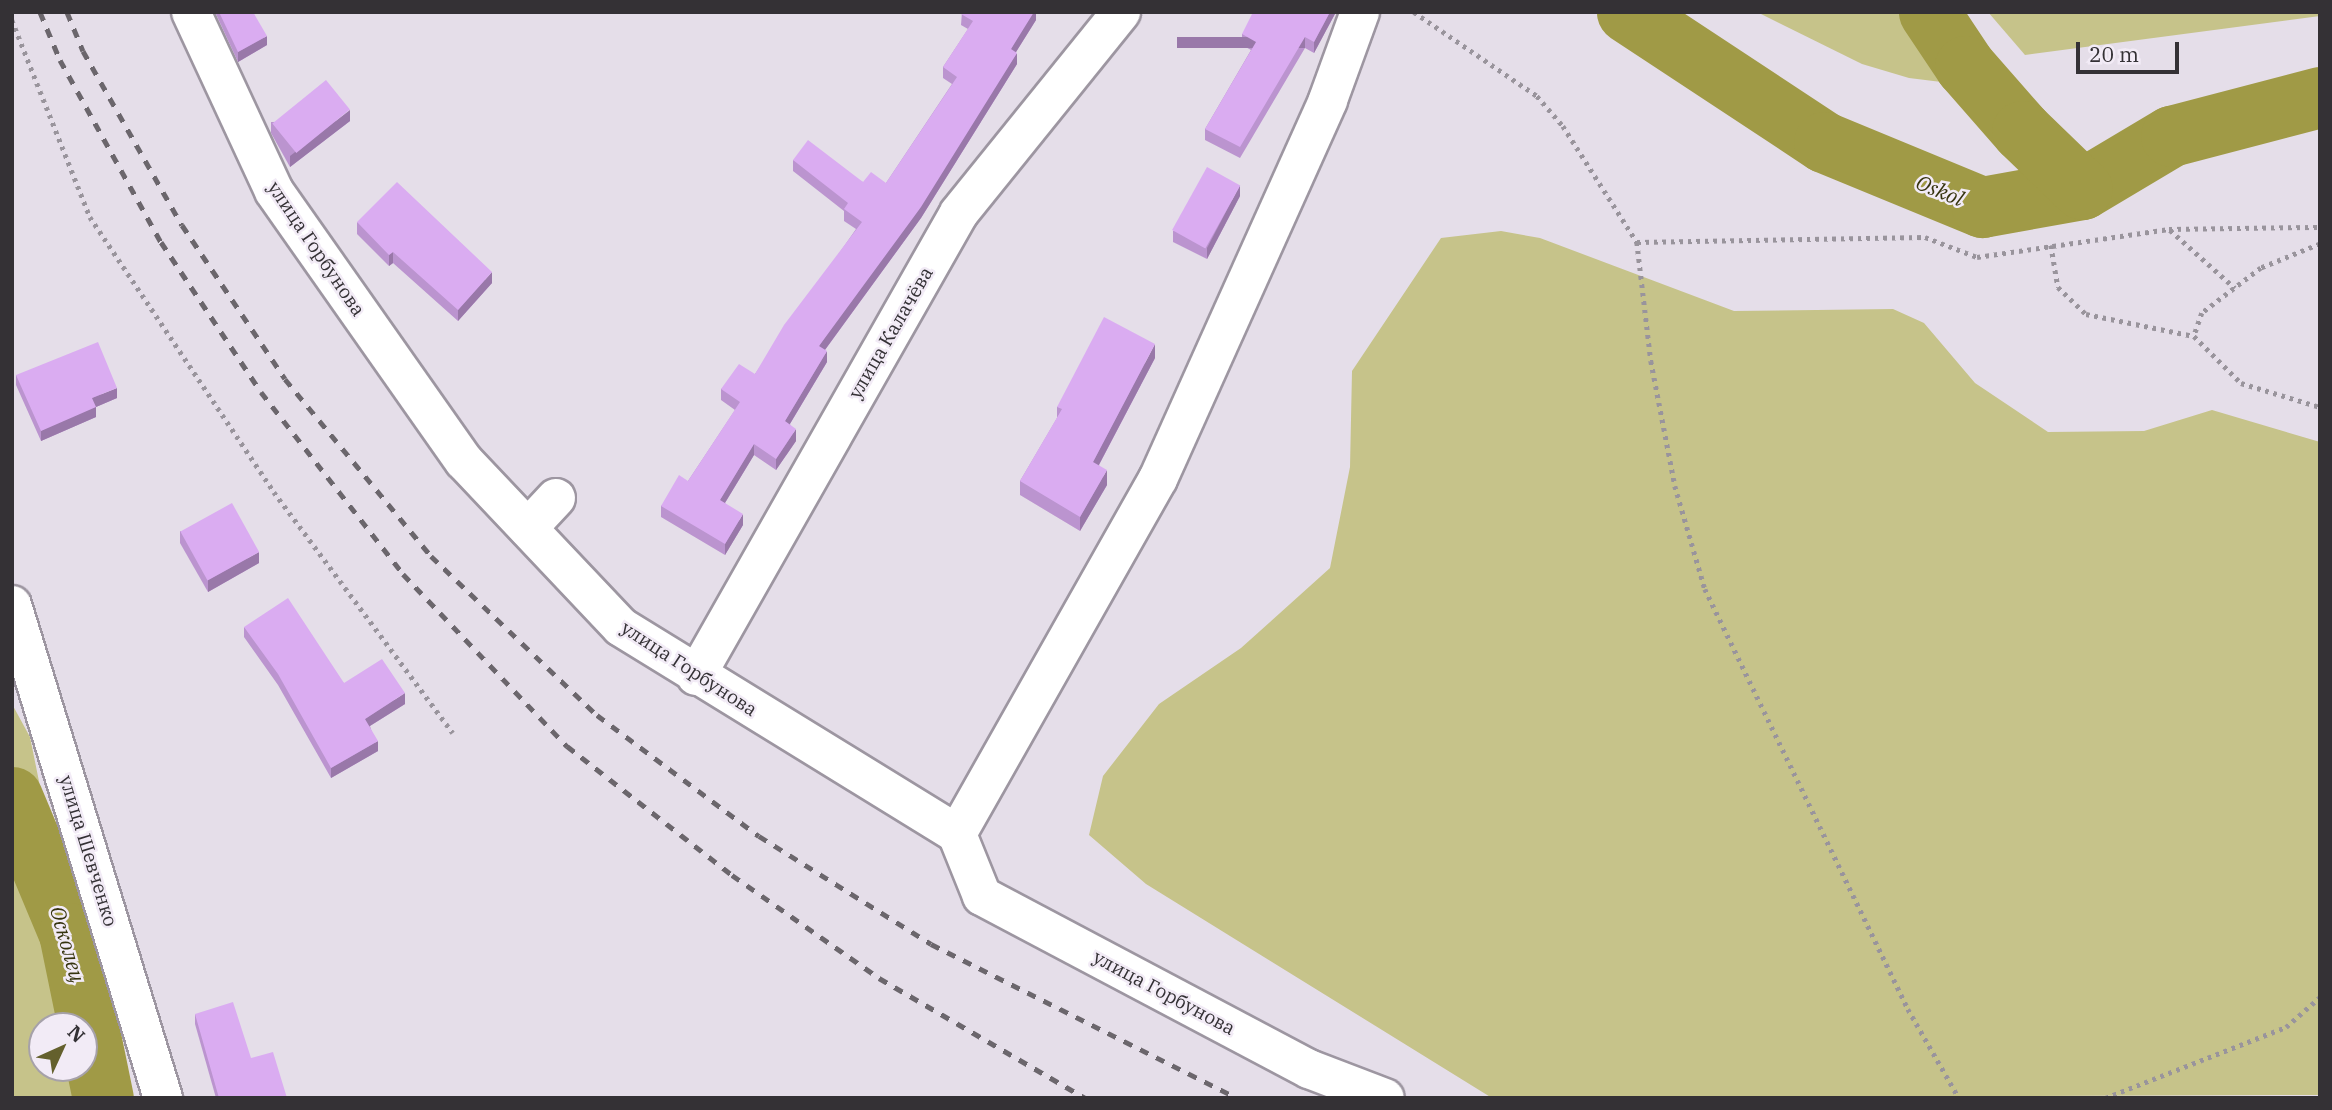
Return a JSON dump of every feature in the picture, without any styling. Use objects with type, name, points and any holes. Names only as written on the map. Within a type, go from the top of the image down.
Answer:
[{"type":"street","name":"улица Горбунова","points":[[191,12],[274,191],[464,461],[621,626],[696,676],[957,834],[982,896],[1309,1069],[1385,1098]]},
{"type":"street","name":"улица Калачёва","points":[[696,676],[959,213],[1121,12]]},
{"type":"street","points":[[957,834],[1157,479],[1328,100],[1360,12]]},
{"type":"street","points":[[528,528],[556,498]]},
{"type":"street","name":"улица Шевченко","points":[[12,605],[163,1098]]},
{"type":"path","points":[[1414,12],[1537,96],[1563,126],[1637,243],[1651,360],[1672,474],[1705,589],[1908,1009],[1959,1098]]},
{"type":"path","points":[[12,20],[90,217],[274,492],[453,733]]},
{"type":"path","points":[[1637,243],[1925,237],[1977,257],[2169,229],[2320,228]]},
{"type":"path","points":[[2169,229],[2235,288]]},
{"type":"path","points":[[2194,336],[2202,313],[2261,268],[2320,244]]},
{"type":"path","points":[[2051,245],[2058,287],[2086,314],[2194,336],[2242,383],[2320,407]]},
{"type":"path","points":[[2105,1098],[2286,1027],[2320,997]]},
{"type":"shaded area","points":[[1757,12],[1919,12],[1982,87],[1909,78],[1862,64]]},
{"type":"shaded area","points":[[1988,12],[2320,12],[2320,16],[2025,55]]},
{"type":"shaded area","points":[[1501,231],[1540,238],[1734,311],[1893,309],[1924,323],[1975,383],[2048,432],[2144,431],[2212,410],[2320,442],[2320,1095],[1492,1098],[1146,884],[1089,835],[1103,776],[1159,704],[1241,648],[1330,568],[1350,467],[1352,371],[1441,238]]},
{"type":"shaded area","points":[[12,704],[30,737],[71,939],[97,1012],[28,1012],[28,1082],[98,1082],[98,1016],[127,1098],[12,1098]]},
{"type":"building","points":[[219,12],[253,12],[267,36],[238,52]]},
{"type":"building","points":[[1034,12],[1011,49],[1017,53],[921,207],[819,346],[827,351],[785,421],[796,429],[776,459],[754,444],[720,500],[743,514],[725,544],[661,506],[679,475],[688,481],[740,402],[721,389],[739,364],[755,374],[784,325],[862,222],[844,209],[848,203],[793,160],[808,140],[863,182],[871,172],[886,183],[957,77],[943,67],[973,21],[961,14]]},
{"type":"building","points":[[1253,12],[1330,12],[1314,42],[1305,37],[1240,147],[1205,129],[1256,42],[1242,34]]},
{"type":"building","points":[[326,80],[350,110],[296,153],[272,123]]},
{"type":"building","points":[[1207,167],[1240,185],[1205,248],[1172,230]]},
{"type":"building","points":[[397,182],[492,272],[458,310],[393,252],[389,255],[357,222]]},
{"type":"building","points":[[1104,317],[1155,344],[1093,462],[1107,470],[1080,517],[1020,481],[1062,409],[1057,407]]},
{"type":"building","points":[[98,342],[117,388],[92,398],[96,407],[41,431],[16,375]]},
{"type":"building","points":[[232,503],[259,552],[208,581],[180,532]]},
{"type":"building","points":[[288,598],[344,683],[382,659],[405,693],[365,719],[378,741],[331,768],[278,674],[244,627]]},
{"type":"building","points":[[233,1002],[251,1058],[273,1052],[287,1098],[219,1098],[195,1014]]},
{"type":"waterway","name":"Oskol","points":[[1627,12],[1824,142],[1982,207],[2082,189],[2171,136],[2320,97]]},
{"type":"waterway","points":[[1929,12],[1965,66],[2022,131],[2082,189]]},
{"type":"waterway","name":"Осколец","points":[[12,797],[69,933],[103,1098]]},
{"type":"railway","points":[[40,12],[60,60],[161,242],[261,392],[403,574],[567,746],[732,875],[879,978],[1085,1098]]},
{"type":"railway","points":[[67,12],[83,51],[182,225],[285,379],[431,556],[597,715],[759,836],[931,944],[1237,1098]]}]
